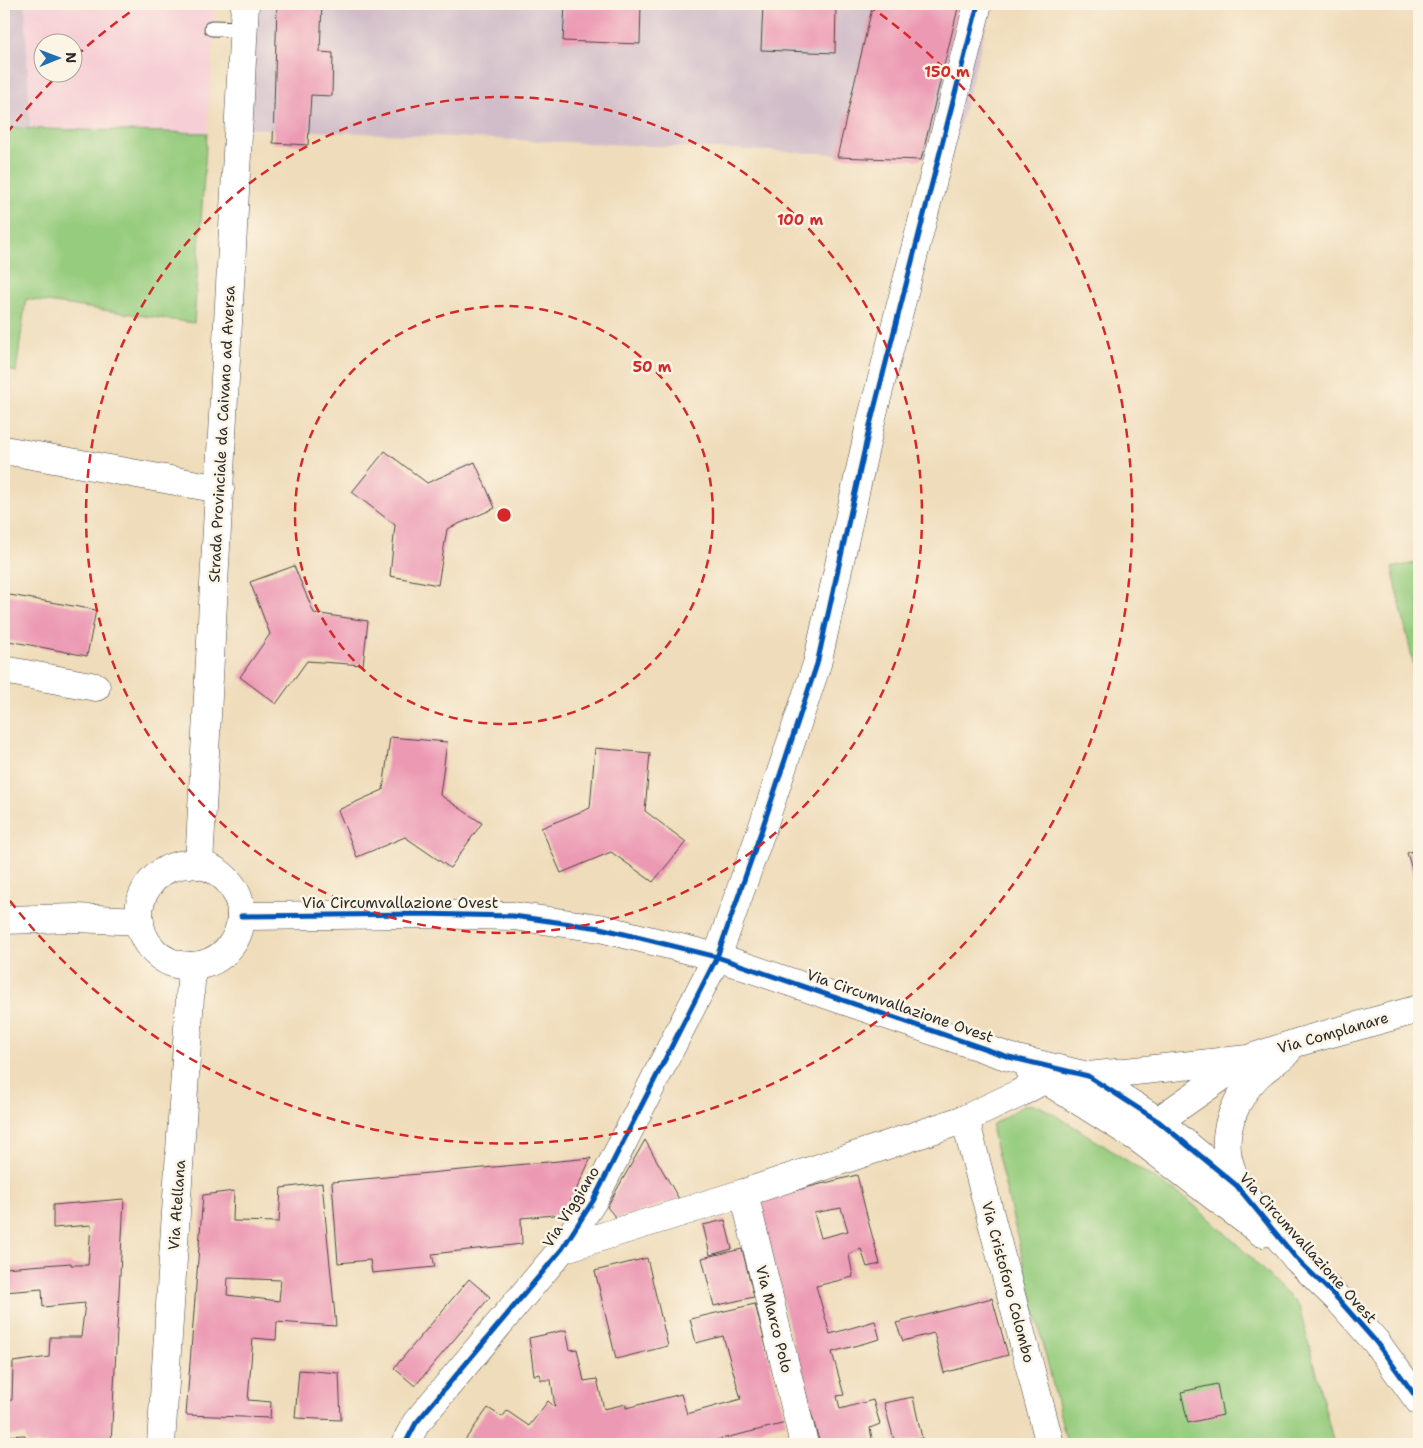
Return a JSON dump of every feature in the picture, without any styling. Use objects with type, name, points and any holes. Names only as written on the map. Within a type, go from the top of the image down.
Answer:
[{"type":"street","name":"Via Viggiano","points":[[405,1444],[416,1423],[562,1249],[594,1201],[717,956],[817,664],[870,425],[978,4]]},
{"type":"street","name":"Strada Provinciale da Caivano ad Aversa","points":[[199,865],[245,16]]},
{"type":"street","points":[[4,450],[220,489]]},
{"type":"street","points":[[4,670],[96,687]]},
{"type":"street","points":[[181,865],[199,865],[216,871],[230,883],[238,898],[242,916],[238,935],[227,951],[211,962],[192,966],[177,964],[163,958],[152,948],[143,935],[140,920],[142,902],[150,885],[163,872],[181,865]]},
{"type":"street","name":"Via Circumvallazione Ovest","points":[[242,916],[419,914],[513,916],[600,928],[717,956],[1010,1057],[1088,1076],[1297,1259],[1339,1300],[1376,1342],[1419,1401]]},
{"type":"street","points":[[4,920],[76,918],[140,920]]},
{"type":"street","name":"Via Atellana","points":[[161,1444],[192,966]]},
{"type":"street","name":"Via Complanare","points":[[1248,1059],[1299,1042],[1419,1009]]},
{"type":"street","points":[[1236,1184],[1228,1157],[1228,1133],[1239,1099],[1258,1075],[1299,1042]]},
{"type":"street","name":"Via Circumvallazione Ovest","points":[[1010,1057],[1045,1079],[1148,1130],[1236,1184],[1297,1259]]},
{"type":"street","points":[[1088,1076],[1248,1059]]},
{"type":"street","points":[[1148,1130],[1248,1059]]},
{"type":"street","points":[[562,1249],[744,1194],[965,1119],[1045,1079]]},
{"type":"street","name":"Via Cristoforo Colombo","points":[[965,1119],[1050,1444]]},
{"type":"street","name":"Via Marco Polo","points":[[744,1194],[804,1444]]},
{"type":"lane","points":[[212,28],[245,16]]},
{"type":"shaded area","points":[[4,4],[25,4],[30,128],[4,128]]},
{"type":"shaded area","points":[[25,4],[216,4],[207,133],[30,128]]},
{"type":"shaded area","points":[[252,4],[992,4],[951,159],[246,128]]},
{"type":"green space","points":[[4,128],[207,133],[194,323],[26,299],[16,372],[4,368]]},
{"type":"green space","points":[[1419,562],[1419,689],[1392,568]]},
{"type":"green space","points":[[1026,1104],[1040,1106],[1188,1200],[1238,1245],[1299,1306],[1334,1444],[1067,1444],[992,1131],[993,1124]]},
{"type":"building","points":[[277,4],[322,4],[320,52],[333,53],[332,96],[311,95],[308,145],[273,143]]},
{"type":"building","points":[[565,4],[641,4],[640,44],[563,41]]},
{"type":"building","points":[[763,4],[836,4],[835,53],[761,50]]},
{"type":"building","points":[[873,4],[959,4],[921,160],[837,157]]},
{"type":"building","points":[[385,451],[427,483],[475,462],[495,508],[447,529],[438,585],[390,576],[395,525],[352,492]]},
{"type":"building","points":[[294,566],[314,613],[368,621],[363,665],[307,661],[276,704],[240,677],[270,634],[250,582]]},
{"type":"building","points":[[4,594],[96,610],[87,656],[4,640]]},
{"type":"building","points":[[390,737],[447,742],[440,795],[482,823],[450,868],[405,837],[357,857],[338,810],[383,790]]},
{"type":"building","points":[[595,748],[650,753],[645,811],[686,842],[653,882],[611,852],[561,873],[541,828],[590,808]]},
{"type":"building","points":[[1419,849],[1419,893],[1407,853]]},
{"type":"building","points":[[645,1140],[679,1199],[617,1219],[607,1207]]},
{"type":"building","points":[[591,1158],[565,1214],[521,1218],[522,1244],[432,1254],[435,1267],[372,1273],[370,1260],[338,1263],[332,1182]]},
{"type":"building","points":[[857,1175],[880,1264],[867,1267],[861,1249],[849,1254],[853,1277],[816,1286],[830,1334],[875,1321],[880,1339],[832,1352],[844,1395],[837,1396],[840,1409],[873,1400],[880,1424],[870,1428],[873,1444],[820,1444],[757,1200]],"holes":[[[841,1208],[848,1231],[821,1238],[814,1213]]]},
{"type":"building","points":[[322,1183],[336,1326],[277,1322],[276,1340],[253,1338],[248,1400],[271,1402],[270,1418],[186,1415],[203,1195],[234,1191],[233,1221],[279,1222],[281,1188]],"holes":[[[228,1278],[281,1280],[279,1301],[227,1295]]]},
{"type":"building","points":[[124,1199],[111,1444],[27,1444],[25,1435],[4,1436],[4,1401],[12,1400],[13,1362],[49,1357],[50,1337],[81,1337],[85,1303],[43,1307],[42,1289],[4,1292],[4,1268],[71,1263],[71,1265],[88,1265],[91,1225],[53,1228],[53,1205]]},
{"type":"building","points":[[725,1220],[732,1249],[710,1255],[703,1225]]},
{"type":"building","points":[[742,1249],[754,1297],[714,1306],[702,1258]]},
{"type":"building","points":[[647,1258],[668,1346],[616,1359],[595,1271]]},
{"type":"building","points":[[469,1279],[490,1297],[415,1386],[394,1368]]},
{"type":"building","points":[[992,1298],[1008,1355],[944,1373],[934,1333],[903,1341],[896,1323]]},
{"type":"building","points":[[755,1304],[786,1423],[701,1444],[471,1444],[465,1440],[488,1408],[502,1417],[507,1411],[529,1426],[548,1401],[555,1407],[551,1380],[541,1380],[540,1374],[534,1375],[529,1338],[566,1330],[570,1350],[577,1349],[584,1381],[597,1379],[604,1409],[626,1404],[626,1408],[681,1394],[687,1414],[741,1399],[723,1336],[696,1343],[690,1319]]},
{"type":"building","points":[[299,1370],[339,1373],[341,1420],[295,1418]]},
{"type":"building","points":[[1217,1384],[1223,1415],[1188,1423],[1181,1392]]},
{"type":"building","points":[[913,1397],[922,1438],[895,1444],[884,1403]]},
{"type":"cycle path","points":[[405,1444],[416,1423],[562,1249],[593,1201],[717,957],[817,664],[870,425],[978,4]]},
{"type":"cycle path","points":[[241,916],[419,914],[513,916],[600,928],[717,957],[1009,1057],[1088,1076],[1158,1121],[1236,1185],[1297,1259],[1339,1300],[1376,1342],[1419,1401]]}]
